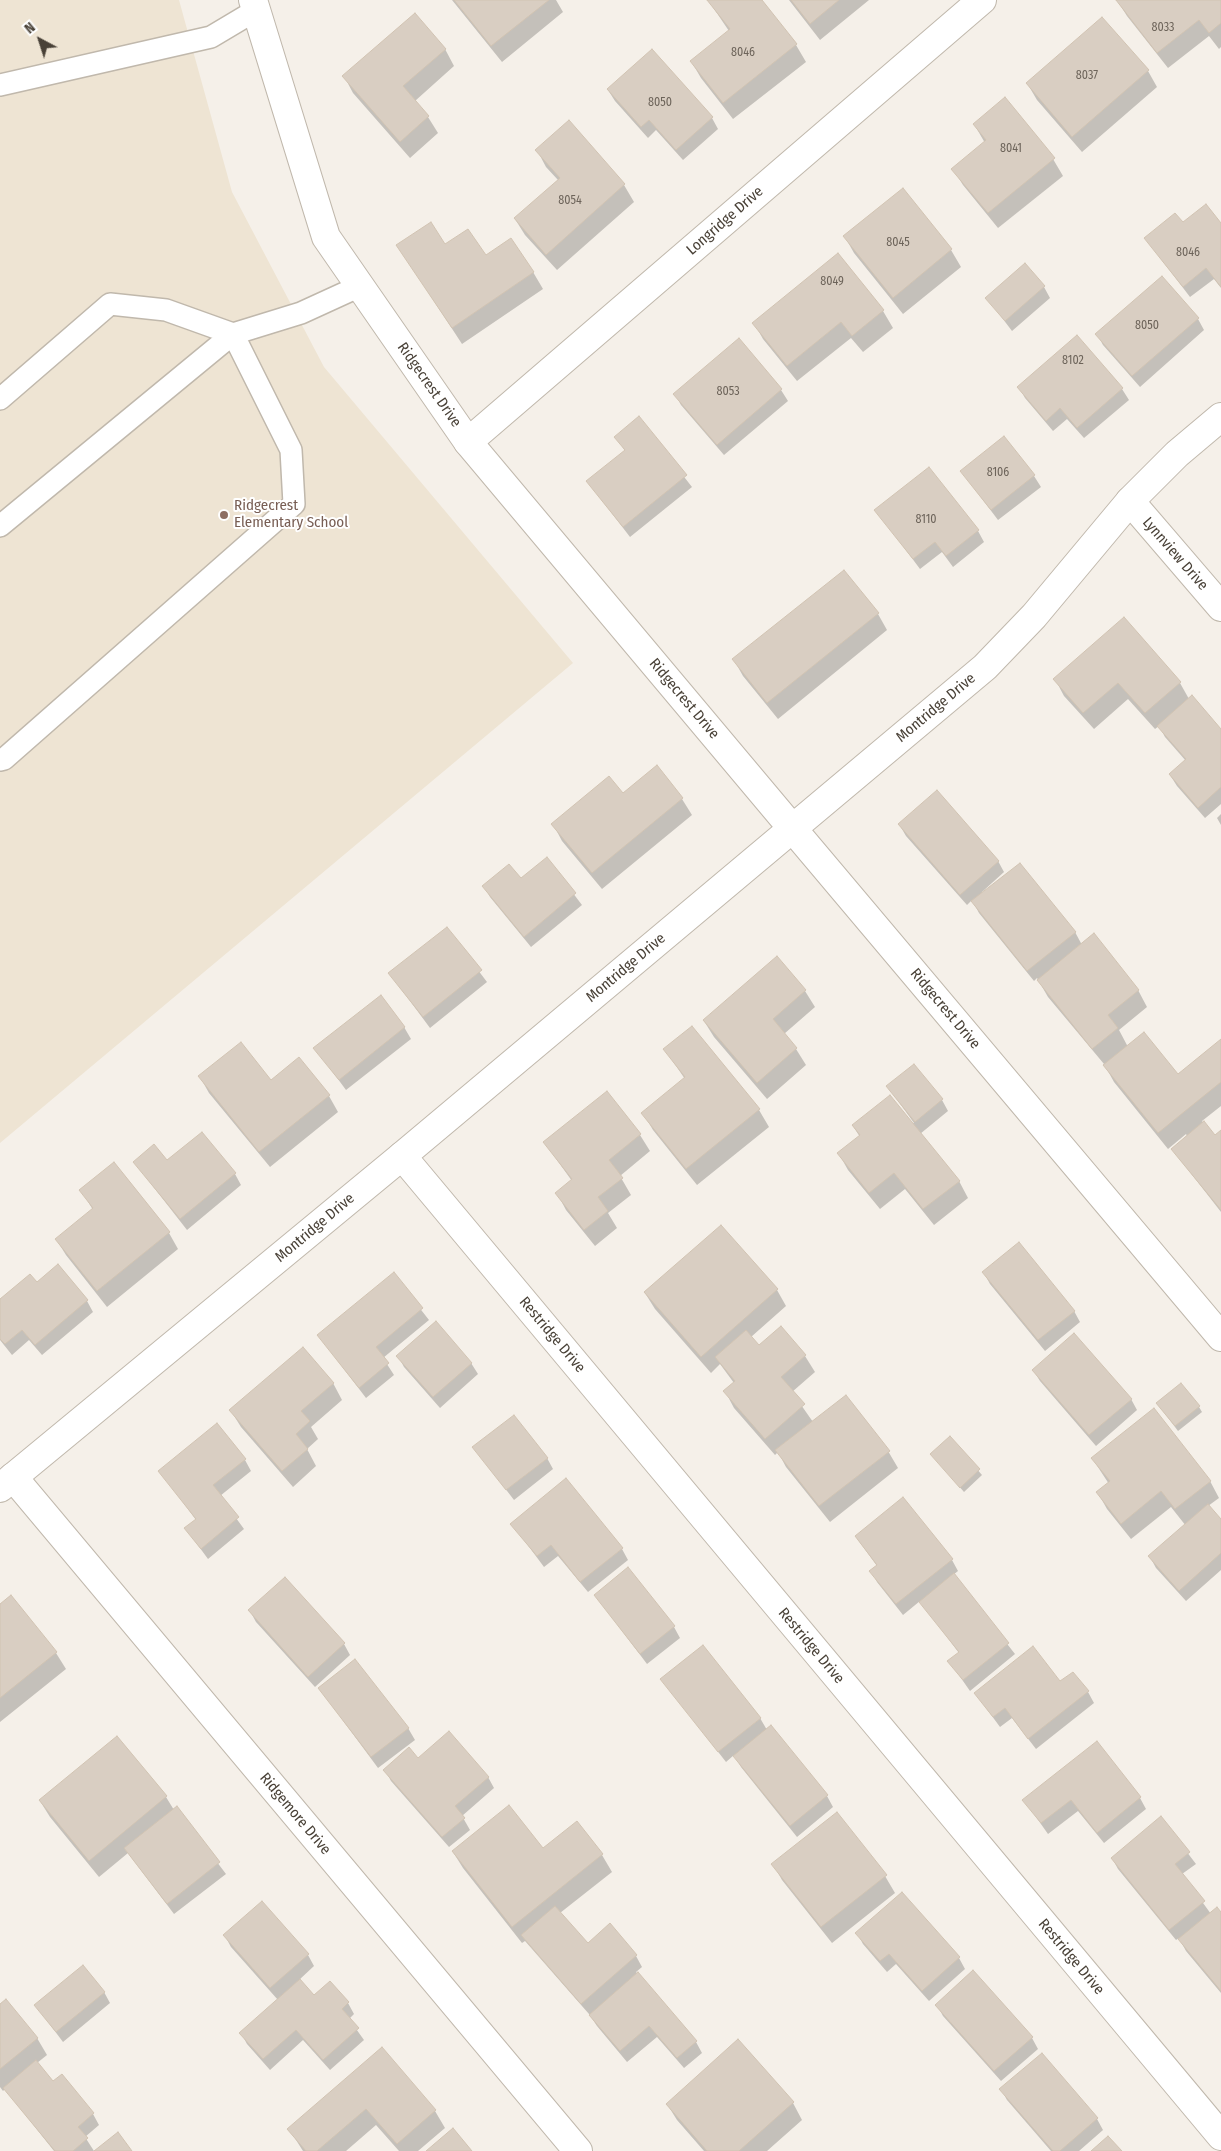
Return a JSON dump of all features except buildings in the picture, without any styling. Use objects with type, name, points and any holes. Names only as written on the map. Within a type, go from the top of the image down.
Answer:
[{"type":"street","name":"Longridge Drive","points":[[468,442],[982,0]]},
{"type":"street","name":"Ridgecrest Drive","points":[[260,3],[326,237],[468,442],[1221,1337]]},
{"type":"street","name":"Montridge Drive","points":[[6,1483],[402,1156],[985,667],[1034,616],[1130,501],[1177,454],[1221,416]]},
{"type":"street","name":"Lynnview Drive","points":[[1130,501],[1221,607]]},
{"type":"street","name":"Restridge Drive","points":[[402,1156],[1221,2136]]},
{"type":"street","name":"Ridgemore Drive","points":[[6,1483],[578,2151]]},
{"type":"lane","points":[[0,85],[212,37],[260,3]]},
{"type":"lane","points":[[0,526],[233,334],[301,313],[360,286]]},
{"type":"lane","points":[[0,399],[110,304],[166,310],[233,334],[291,450],[294,504],[4,759],[0,760]]},
{"type":"shaded area","name":"Ridgecrest Elementary School","points":[[0,0],[179,0],[232,192],[324,367],[573,663],[0,1143]]},
{"type":"place","name":"Ridgecrest Elementary School","points":[[224,515]]}]
